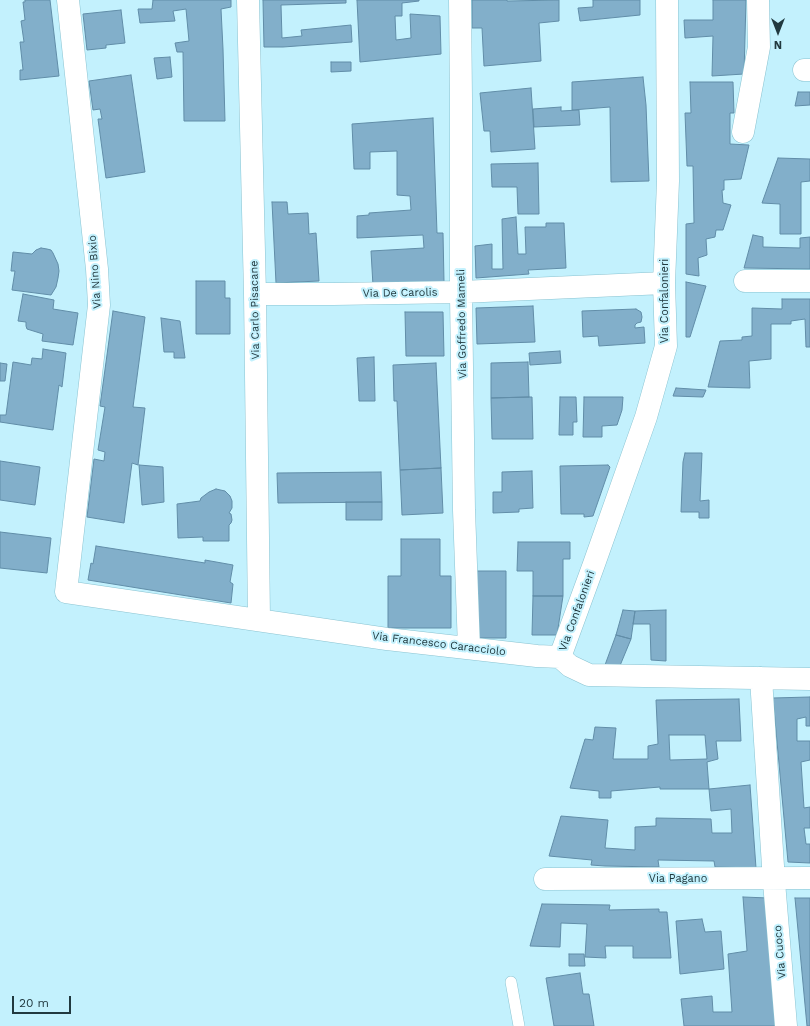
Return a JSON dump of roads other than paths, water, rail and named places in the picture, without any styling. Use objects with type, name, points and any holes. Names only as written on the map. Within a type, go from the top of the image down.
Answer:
[{"type":"street","name":"Via Nino Bixio","points":[[66,592],[99,305],[95,253],[68,0]]},
{"type":"street","name":"Via Carlo Pisacane","points":[[248,0],[255,294],[259,620]]},
{"type":"street","name":"Via Goffredo Mameli","points":[[460,0],[461,292],[464,510],[469,648]]},
{"type":"street","name":"Via Confalonieri","points":[[560,657],[643,424],[666,346],[664,283],[668,181],[666,0]]},
{"type":"street","points":[[743,132],[758,47],[758,0]]},
{"type":"street","points":[[745,281],[810,281]]},
{"type":"street","name":"Via De Carolis","points":[[255,294],[461,292],[664,283]]},
{"type":"street","name":"Via Francesco Caracciolo","points":[[66,592],[388,638],[537,656],[560,657]]},
{"type":"street","points":[[560,657],[570,666],[589,675],[810,679]]},
{"type":"street","name":"Via Cuoco","points":[[761,678],[774,879],[786,1026]]},
{"type":"street","name":"Via Pagano","points":[[545,879],[810,878]]},
{"type":"lane","points":[[511,982],[519,1026]]}]
